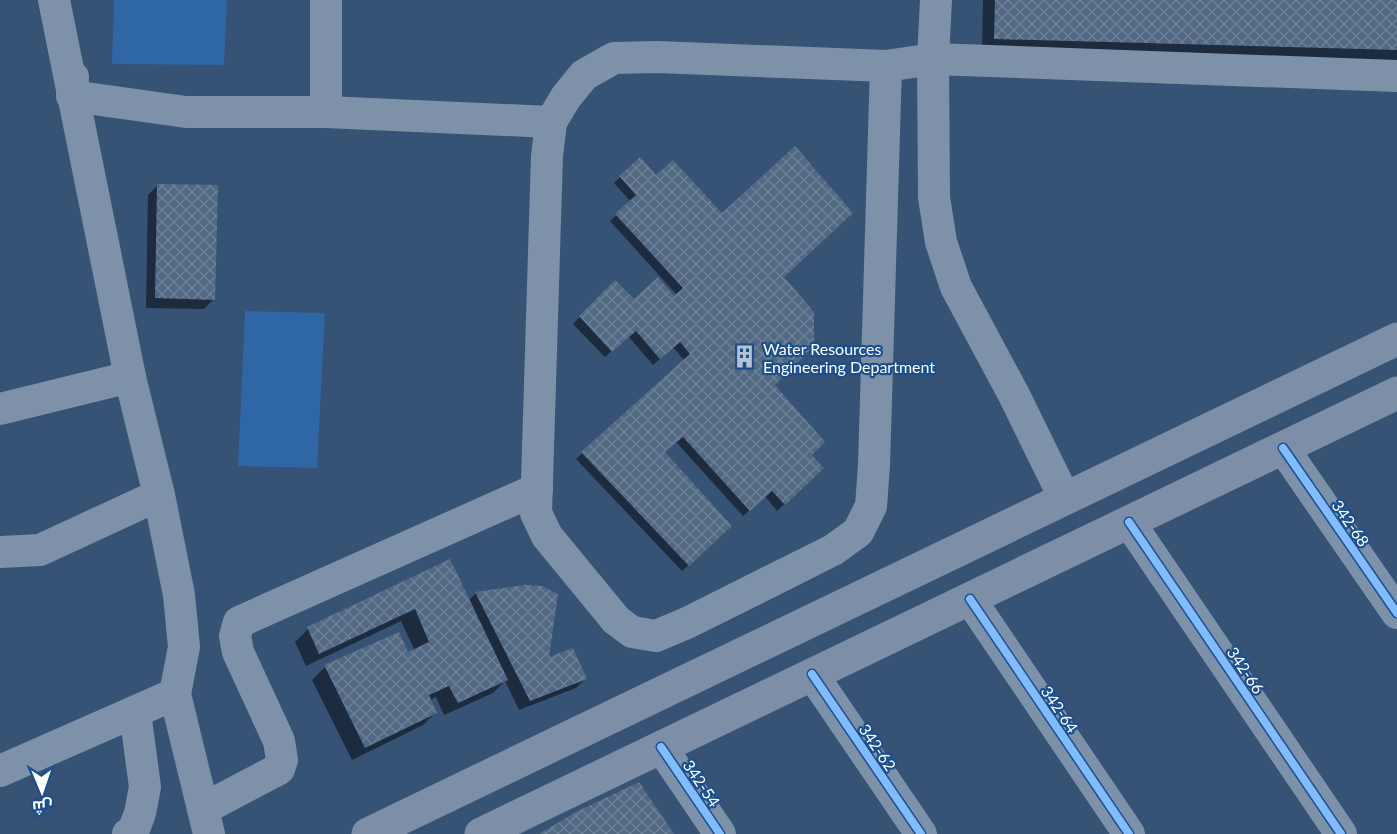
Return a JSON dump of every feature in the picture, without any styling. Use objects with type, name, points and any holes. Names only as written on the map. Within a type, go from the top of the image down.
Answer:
[{"type":"main road","points":[[368,834],[1397,339]]},
{"type":"main road","points":[[486,833],[1383,400],[1343,365]]},
{"type":"main road","points":[[525,758],[552,800]]},
{"type":"street","points":[[54,0],[130,377],[159,495],[179,595],[184,647],[175,694],[206,821],[279,769],[282,760],[279,741],[238,652],[235,636],[239,622],[537,489]]},
{"type":"street","points":[[72,96],[75,0]]},
{"type":"street","points":[[326,0],[326,112]]},
{"type":"street","points":[[936,0],[933,59],[934,197],[941,243],[957,287],[1065,499]]},
{"type":"street","points":[[886,66],[871,506],[858,532],[833,550],[687,623],[656,636],[632,632],[616,621],[547,536],[536,513],[547,156],[551,122],[566,97],[585,75],[614,58],[657,57],[886,66],[933,59],[1397,76]]},
{"type":"street","points":[[72,96],[186,112],[326,112],[551,122]]},
{"type":"street","points":[[0,409],[130,377]]},
{"type":"street","name":"342-68","points":[[1283,448],[1397,613]]},
{"type":"street","points":[[0,552],[40,550],[159,495]]},
{"type":"street","name":"342-66","points":[[1129,522],[1341,834]]},
{"type":"street","name":"342-64","points":[[970,599],[1129,834]]},
{"type":"street","name":"342-62","points":[[812,674],[921,834]]},
{"type":"street","points":[[0,771],[175,694]]},
{"type":"street","points":[[128,834],[133,832],[140,813],[145,787],[135,712]]},
{"type":"street","name":"342-54","points":[[661,747],[720,834]]},
{"type":"shaded area","points":[[114,0],[227,0],[224,65],[112,64]]},
{"type":"shaded area","points":[[245,311],[325,313],[317,468],[238,466]]},
{"type":"building","points":[[995,0],[1397,0],[1397,50],[994,39]]},
{"type":"building","name":"Water Resources Engineering Department","points":[[795,146],[853,213],[784,277],[814,312],[814,346],[775,385],[825,442],[812,455],[824,468],[785,505],[772,491],[750,511],[683,437],[665,452],[732,526],[689,566],[581,452],[690,354],[680,342],[660,359],[636,331],[612,352],[579,316],[615,280],[634,299],[658,277],[674,296],[683,288],[615,214],[636,195],[619,176],[640,157],[656,175],[673,160],[722,213]]},
{"type":"building","points":[[157,184],[218,185],[215,300],[155,298]]},
{"type":"building","points":[[450,559],[508,680],[458,703],[449,686],[429,695],[437,713],[365,748],[324,665],[399,632],[408,652],[429,642],[415,609],[319,654],[307,627]]},
{"type":"building","points":[[525,585],[542,586],[558,594],[549,657],[573,648],[587,679],[530,701],[475,592]]},
{"type":"building","points":[[639,782],[674,834],[539,834],[576,812]]},
{"type":"cycle path","points":[[1283,448],[1397,613]]},
{"type":"cycle path","points":[[1129,522],[1341,834]]},
{"type":"cycle path","points":[[970,599],[1129,834]]},
{"type":"cycle path","points":[[812,674],[921,834]]},
{"type":"cycle path","points":[[661,747],[720,834]]},
{"type":"place","name":"Water Resources Engineering Department","points":[[745,357]]}]
